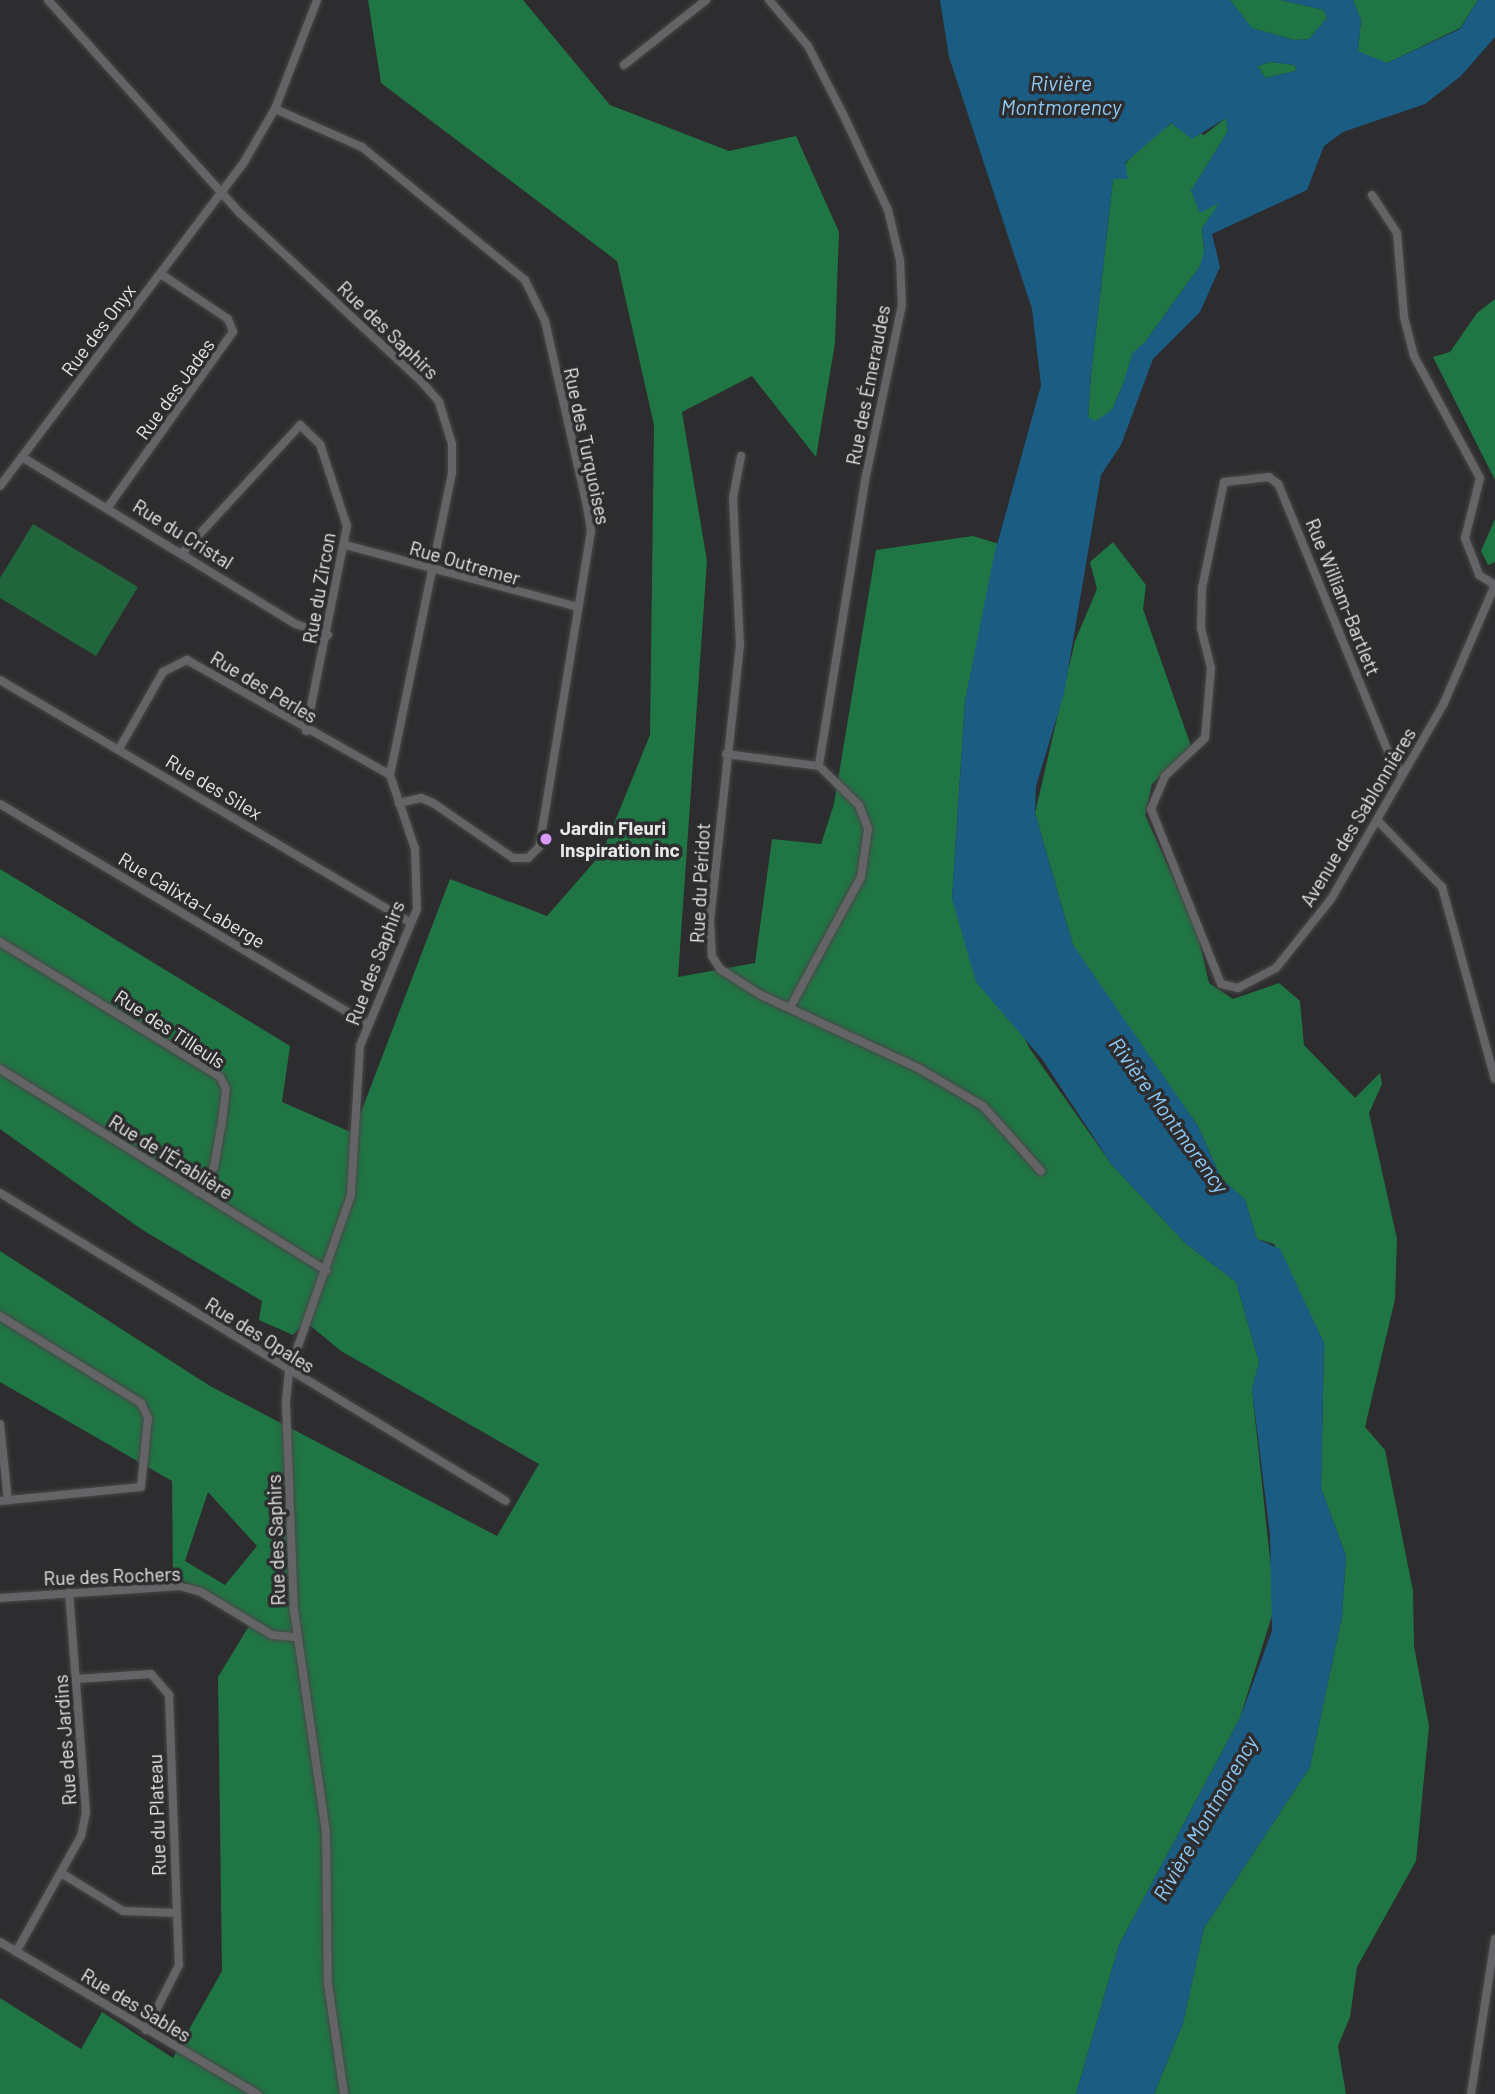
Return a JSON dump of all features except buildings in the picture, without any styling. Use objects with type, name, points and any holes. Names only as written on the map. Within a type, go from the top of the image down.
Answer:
[{"type":"street","name":"Rue des Saphirs","points":[[48,0],[222,192],[439,402],[449,422],[452,473],[390,775],[419,880],[411,923],[367,1024],[351,1195],[327,1271],[289,1372],[297,1637],[326,1830],[328,1983],[344,2094]]},
{"type":"street","name":"Rue des Onyx","points":[[0,486],[222,192],[275,109],[317,0]]},
{"type":"street","points":[[624,65],[706,0]]},
{"type":"street","name":"Rue des Émeraudes","points":[[769,0],[808,46],[843,114],[888,210],[900,260],[902,305],[865,481],[818,766]]},
{"type":"street","name":"Rue des Turquoises","points":[[275,109],[362,147],[510,265],[537,296],[591,531],[534,853],[513,858],[433,803],[399,803]]},
{"type":"street","name":"Avenue des Sablonnières","points":[[1224,482],[1202,588],[1201,628],[1211,668],[1205,738],[1164,776],[1151,809],[1221,984],[1238,988],[1276,968],[1331,899],[1444,703],[1495,585],[1479,575],[1465,538],[1480,478],[1414,356],[1404,317],[1397,233],[1372,195]]},
{"type":"street","name":"Rue des Jades","points":[[108,507],[233,332],[228,319],[161,274]]},
{"type":"street","name":"Rue du Zircon","points":[[183,552],[300,425],[320,444],[344,508],[345,545],[306,731]]},
{"type":"street","name":"Rue du Péridot","points":[[740,456],[733,498],[740,645],[726,754],[712,956],[736,981],[791,1006],[983,1106],[1041,1171]]},
{"type":"street","name":"Rue du Cristal","points":[[22,457],[183,552],[296,624],[328,635]]},
{"type":"street","name":"Rue William-Bartlett","points":[[1224,482],[1269,477],[1278,484],[1389,754],[1403,774]]},
{"type":"street","name":"Rue Outremer","points":[[345,545],[578,607]]},
{"type":"street","name":"Rue des Perles","points":[[119,749],[163,672],[178,660],[197,664],[306,731],[390,775]]},
{"type":"street","name":"Rue des Silex","points":[[0,680],[411,923]]},
{"type":"street","points":[[726,754],[818,766],[859,805],[868,853],[852,898],[791,1006]]},
{"type":"street","name":"Rue Calixta-Laberge","points":[[0,804],[367,1024]]},
{"type":"street","points":[[1377,820],[1442,887],[1495,1079]]},
{"type":"street","name":"Rue des Tilleuls","points":[[0,942],[220,1077],[226,1089],[222,1127],[214,1167],[198,1192]]},
{"type":"street","name":"Rue de l'Érablière","points":[[0,1069],[327,1271]]},
{"type":"street","name":"Rue des Opales","points":[[0,1193],[289,1372],[506,1501]]},
{"type":"street","points":[[0,1316],[141,1403],[148,1418],[141,1487],[4,1501],[0,1424]]},
{"type":"street","name":"Rue des Rochers","points":[[0,1598],[179,1586],[201,1592],[272,1635],[297,1637]]},
{"type":"street","name":"Rue des Jardins","points":[[16,1952],[61,1873],[86,1813],[69,1593]]},
{"type":"street","name":"Rue du Plateau","points":[[76,1679],[151,1674],[169,1695],[176,1980],[146,2030]]},
{"type":"street","points":[[61,1873],[123,1911],[176,1913]]},
{"type":"street","points":[[1471,2094],[1495,1939]]},
{"type":"street","name":"Rue des Sables","points":[[0,1942],[257,2094]]},
{"type":"green space","points":[[368,0],[523,0],[610,105],[729,151],[796,136],[839,232],[835,343],[816,457],[752,376],[682,412],[707,561],[678,977],[755,963],[772,839],[821,844],[834,804],[876,550],[973,536],[999,544],[965,701],[952,899],[1030,1049],[1112,1165],[1185,1243],[1236,1282],[1259,1362],[1252,1390],[1275,1606],[1240,1718],[1119,1945],[1076,2094],[0,2094],[0,1998],[81,2049],[102,2012],[173,2058],[222,1971],[218,1677],[249,1626],[173,1574],[172,1481],[0,1382],[0,1251],[210,1386],[497,1536],[539,1464],[341,1351],[306,1322],[293,1335],[259,1320],[262,1301],[141,1229],[0,1129],[0,869],[290,1046],[282,1102],[353,1133],[450,879],[547,916],[602,853],[650,735],[654,425],[617,261],[381,83]],"holes":[[[208,1492],[257,1546],[225,1585],[185,1561]]]},
{"type":"green space","points":[[1230,0],[1281,0],[1324,10],[1327,18],[1309,39],[1294,40],[1251,28]]},
{"type":"green space","points":[[1353,0],[1478,0],[1460,28],[1387,63],[1363,59],[1358,51],[1361,20]]},
{"type":"green space","points":[[1270,62],[1295,65],[1296,71],[1265,78],[1258,66]]},
{"type":"green space","points":[[1226,118],[1228,131],[1191,191],[1221,202],[1202,228],[1205,259],[1135,356],[1112,410],[1095,422],[1088,418],[1091,375],[1113,179],[1142,144],[1172,123],[1204,135]]},
{"type":"green space","points":[[1495,299],[1495,480],[1433,357],[1450,352],[1477,313]]},
{"type":"green space","points":[[1495,519],[1495,562],[1488,565],[1481,551]]},
{"type":"green space","points":[[33,524],[138,587],[96,656],[0,598],[0,578]]},
{"type":"green space","points":[[1113,542],[1146,585],[1143,609],[1191,746],[1152,784],[1145,815],[1197,931],[1209,983],[1233,999],[1279,983],[1300,1001],[1304,1045],[1355,1098],[1380,1073],[1382,1084],[1369,1113],[1397,1239],[1395,1299],[1365,1427],[1385,1450],[1413,1591],[1414,1646],[1429,1726],[1416,1861],[1357,1967],[1350,2017],[1338,2046],[1346,2094],[1154,2094],[1183,2023],[1204,1928],[1310,1767],[1342,1616],[1346,1556],[1321,1488],[1324,1343],[1274,1244],[1257,1239],[1245,1200],[1221,1178],[1198,1126],[1087,971],[1073,945],[1035,813],[1075,641],[1097,589],[1090,562]]},
{"type":"water","name":"Rivière Montmorency","points":[[940,0],[1230,0],[1252,28],[1294,40],[1309,39],[1327,18],[1324,10],[1281,0],[1353,0],[1361,20],[1358,51],[1387,63],[1460,29],[1478,0],[1495,0],[1495,37],[1461,76],[1425,104],[1343,132],[1324,146],[1307,190],[1212,234],[1220,267],[1200,312],[1153,359],[1121,445],[1101,475],[1064,694],[1036,786],[1035,813],[1073,945],[1198,1126],[1221,1178],[1245,1200],[1257,1239],[1280,1249],[1324,1343],[1321,1488],[1346,1556],[1342,1616],[1310,1767],[1204,1928],[1183,2023],[1154,2094],[1076,2094],[1119,1945],[1240,1718],[1272,1631],[1270,1535],[1252,1390],[1259,1362],[1236,1282],[1185,1243],[1112,1165],[1042,1059],[976,982],[952,899],[965,701],[994,556],[1041,385],[1032,309],[949,57]],"holes":[[[1270,62],[1295,65],[1296,71],[1265,78],[1258,66]],[[1226,118],[1228,131],[1191,191],[1200,213],[1219,203],[1202,228],[1205,259],[1135,356],[1112,410],[1095,421],[1088,417],[1091,375],[1113,179],[1128,179],[1125,163],[1171,123],[1192,139]]]},
{"type":"waterway","points":[[1201,266],[1205,252]]},
{"type":"waterway","points":[[1126,378],[1133,354],[1143,345]]},
{"type":"place","name":"Jardin Fleuri Inspiration inc","points":[[546,839]]}]
